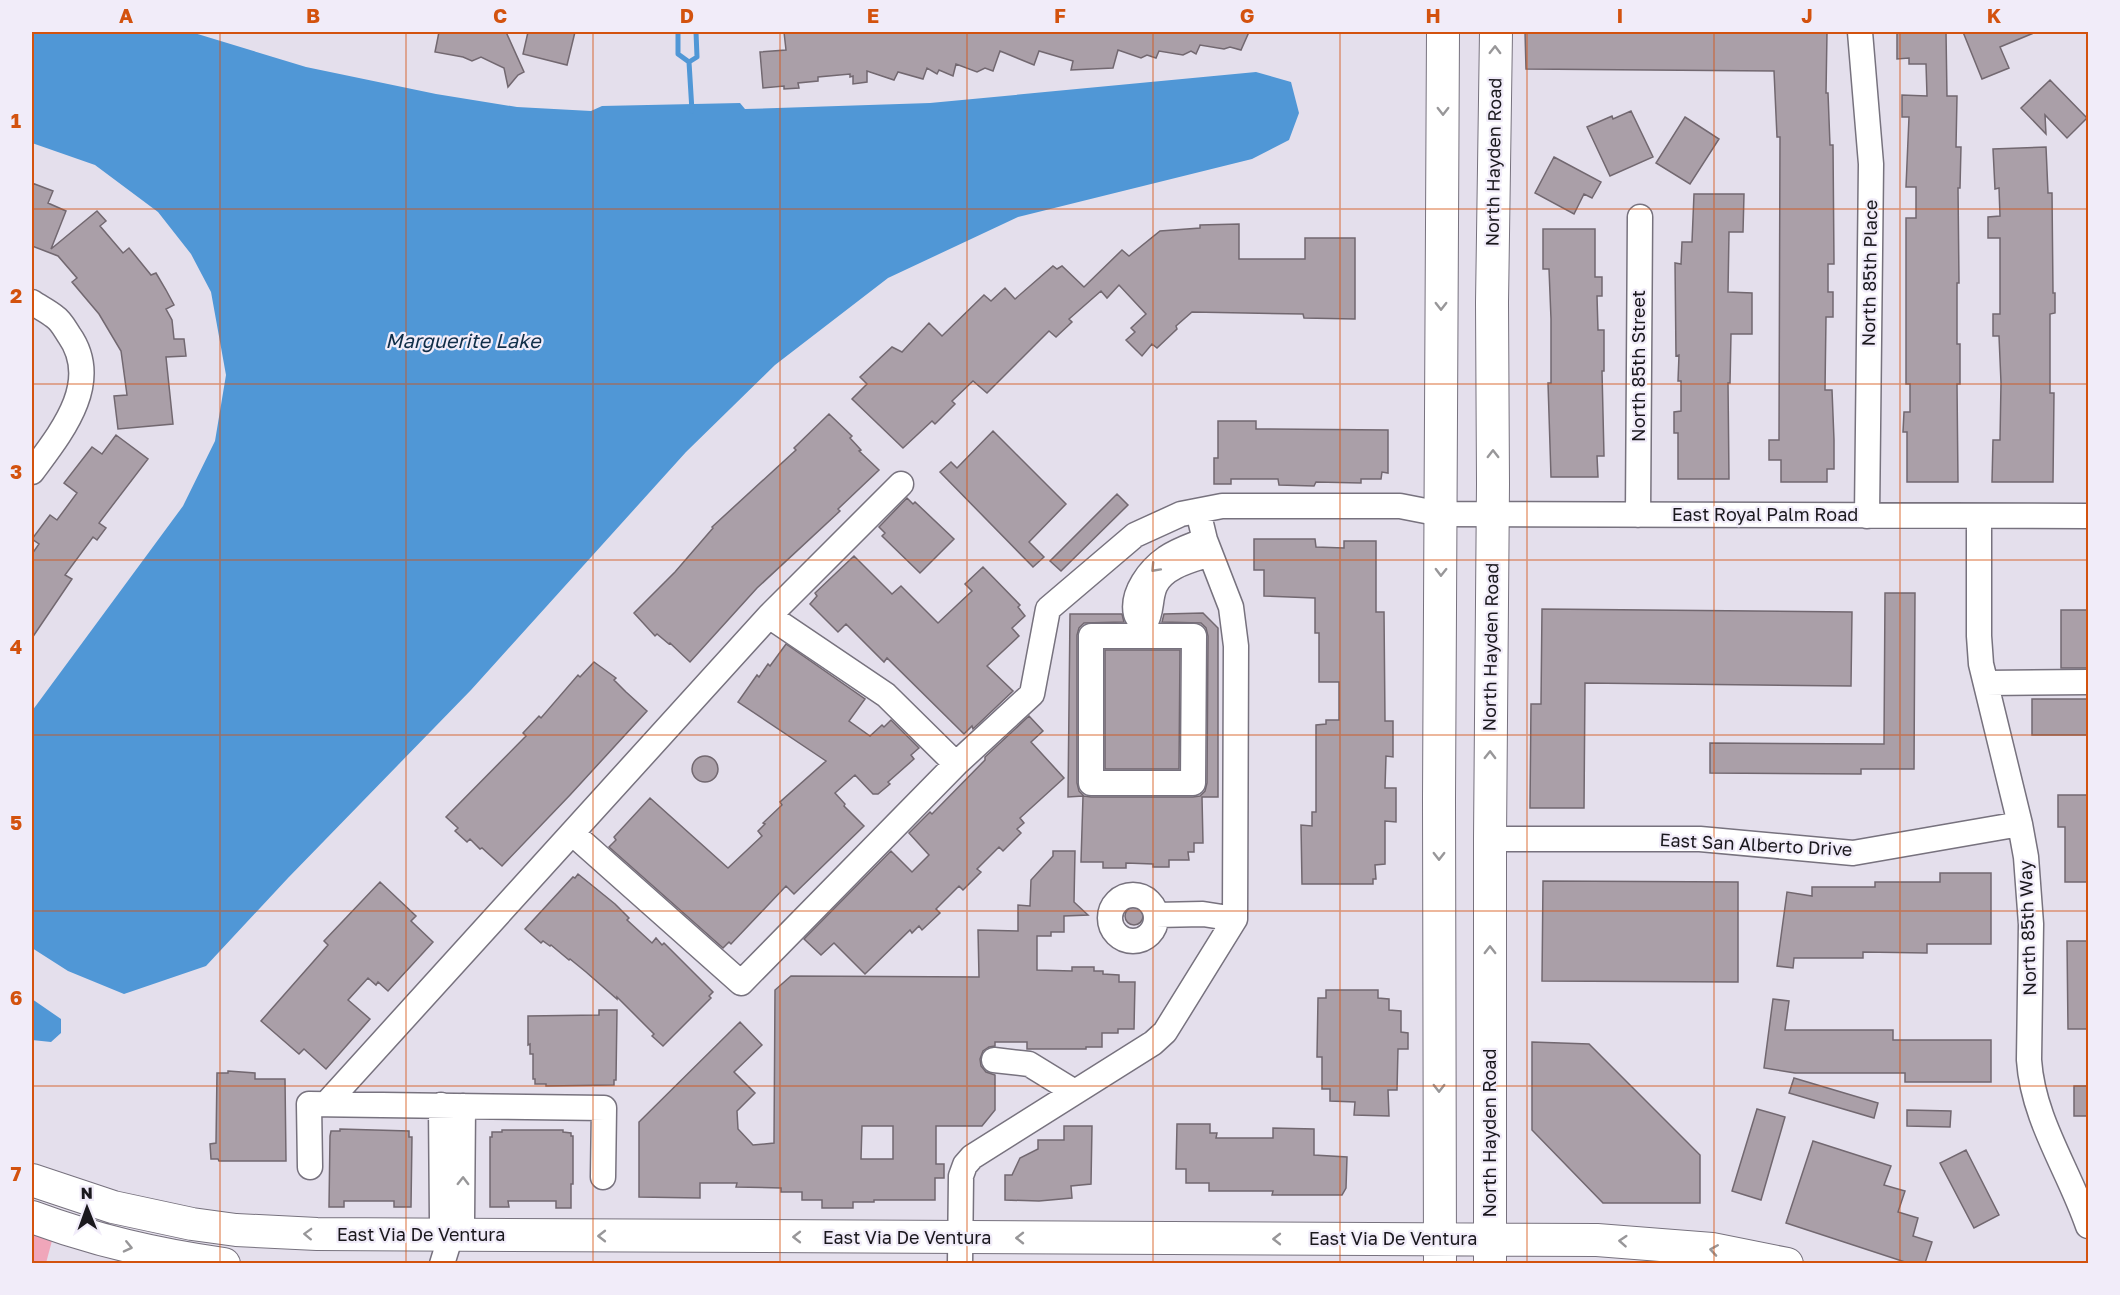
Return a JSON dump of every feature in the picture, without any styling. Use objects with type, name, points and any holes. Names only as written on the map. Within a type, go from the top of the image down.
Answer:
[{"type":"main road","points":[[1440,1251],[1439,800],[1443,32]]},
{"type":"main road","name":"North Hayden Road","points":[[1490,1252],[1492,303],[1496,32]]},
{"type":"main road","name":"East Via De Ventura","points":[[32,1180],[113,1207],[203,1226],[317,1234],[447,1249],[1490,1252],[1598,1240],[1712,1249],[1787,1263]]},
{"type":"main road","points":[[32,1217],[108,1242],[180,1258],[224,1263]]},
{"type":"street","name":"North 85th Place","points":[[1860,32],[1871,164],[1867,516]]},
{"type":"street","name":"North 85th Street","points":[[1638,515],[1640,217]]},
{"type":"street","points":[[32,302],[56,317],[75,344],[81,360],[81,381],[74,409],[59,435],[32,472]]},
{"type":"street","points":[[326,1104],[769,616],[901,484]]},
{"type":"street","name":"East Royal Palm Road","points":[[572,833],[741,983],[956,764],[1032,694],[1048,609],[1135,535],[1181,514],[1222,506],[1400,506],[1441,514],[2088,516]]},
{"type":"street","points":[[960,1251],[961,1176],[965,1165],[972,1157],[1073,1091],[1153,1043],[1165,1032],[1235,919],[1236,646],[1231,607],[1208,547],[1198,511]]},
{"type":"street","name":"North 85th Way","points":[[1979,516],[1981,664],[2026,857],[2031,924],[2030,1081],[2037,1110],[2079,1198],[2088,1226]]},
{"type":"street","points":[[1144,631],[1136,615],[1137,599],[1144,581],[1168,556],[1208,547]]},
{"type":"street","points":[[769,616],[886,695],[956,764]]},
{"type":"street","points":[[1144,631],[1194,636],[1193,783],[1091,783],[1091,636],[1144,631]]},
{"type":"street","points":[[1986,683],[2088,682]]},
{"type":"street","name":"East San Alberto Drive","points":[[1490,839],[1700,839],[1853,853],[2020,824]]},
{"type":"street","points":[[1156,915],[1203,915],[1235,919]]},
{"type":"street","points":[[994,1060],[1029,1064],[1073,1091]]},
{"type":"street","points":[[310,1167],[309,1104],[604,1107],[603,1177]]},
{"type":"street","points":[[447,1249],[442,1221],[452,1105]]},
{"type":"shaded area","points":[[32,1229],[53,1237],[46,1263],[32,1264]]},
{"type":"water","name":"Marguerite Lake","points":[[32,32],[191,32],[306,67],[436,94],[517,107],[591,111],[602,106],[740,103],[745,109],[930,103],[1256,72],[1291,82],[1299,113],[1289,140],[1252,159],[1018,217],[888,278],[775,365],[686,452],[471,690],[206,966],[124,994],[68,971],[32,948],[32,711],[183,506],[215,441],[226,375],[211,292],[191,254],[158,212],[95,165],[32,143]]},
{"type":"water","points":[[32,999],[61,1019],[61,1033],[51,1042],[32,1040]]},
{"type":"building","points":[[439,32],[506,32],[524,72],[518,75],[508,87],[504,68],[481,57],[472,61],[435,52]]},
{"type":"building","points":[[528,32],[575,32],[567,65],[523,54]]},
{"type":"building","points":[[784,32],[1249,32],[1241,50],[1200,45],[1196,54],[1191,51],[1183,55],[1159,51],[1156,58],[1147,55],[1141,58],[1118,50],[1113,68],[1071,70],[1073,61],[1039,51],[1034,65],[1000,51],[993,71],[985,68],[977,72],[956,64],[953,76],[939,70],[937,74],[927,68],[923,79],[898,72],[894,80],[867,71],[867,82],[853,84],[853,76],[850,77],[850,74],[818,77],[818,81],[798,83],[799,88],[784,89],[784,86],[763,88],[760,52],[786,50]]},
{"type":"building","points":[[1525,32],[1827,32],[1826,93],[1828,93],[1830,145],[1833,145],[1834,264],[1828,264],[1828,292],[1833,292],[1833,317],[1826,317],[1825,390],[1832,390],[1834,469],[1827,469],[1827,482],[1781,482],[1781,460],[1769,460],[1769,440],[1779,440],[1780,137],[1777,137],[1774,71],[1526,69]]},
{"type":"building","points":[[1897,32],[1946,32],[1947,96],[1957,96],[1956,147],[1961,147],[1960,188],[1958,188],[1959,283],[1957,283],[1957,344],[1960,344],[1960,384],[1957,384],[1958,482],[1907,482],[1907,432],[1903,432],[1904,412],[1910,412],[1910,384],[1906,384],[1906,218],[1916,218],[1916,187],[1906,187],[1909,117],[1902,117],[1902,95],[1927,96],[1926,64],[1909,64],[1909,58],[1897,59]]},
{"type":"building","points":[[1963,32],[2036,32],[2000,47],[2009,68],[1982,79]]},
{"type":"building","points":[[2050,80],[2087,118],[2067,138],[2045,115],[2046,134],[2021,108]]},
{"type":"building","points":[[1631,111],[1653,157],[1610,176],[1587,127]]},
{"type":"building","points":[[1685,117],[1719,139],[1690,184],[1656,163]]},
{"type":"building","points":[[2046,147],[2048,193],[2052,193],[2053,293],[2055,293],[2055,313],[2050,314],[2050,393],[2054,393],[2053,482],[1992,482],[1993,440],[2000,440],[2001,383],[1999,336],[1993,336],[1993,314],[2000,314],[2000,238],[1988,238],[1988,217],[2000,216],[1999,188],[1995,189],[1993,149]]},
{"type":"building","points":[[1554,157],[1601,182],[1592,198],[1584,194],[1574,214],[1535,193]]},
{"type":"building","points":[[32,183],[53,191],[48,203],[66,211],[51,249],[97,211],[106,221],[100,226],[123,253],[129,248],[151,275],[156,273],[166,290],[174,305],[166,309],[172,320],[174,339],[184,339],[186,356],[166,357],[173,424],[118,429],[114,396],[127,395],[121,351],[99,314],[72,282],[77,278],[58,256],[32,246]]},
{"type":"building","points":[[1694,194],[1744,194],[1743,232],[1729,232],[1728,292],[1752,293],[1752,334],[1731,334],[1730,383],[1728,383],[1729,479],[1678,479],[1678,433],[1674,433],[1674,412],[1681,411],[1681,381],[1678,381],[1679,355],[1676,356],[1675,263],[1681,264],[1682,242],[1692,242]]},
{"type":"building","points":[[1239,224],[1239,259],[1305,259],[1305,238],[1355,238],[1355,319],[1304,318],[1303,314],[1192,312],[1157,348],[1152,344],[1142,356],[1126,340],[1135,332],[1131,328],[1146,314],[1119,285],[1107,298],[1101,291],[1069,319],[1072,322],[1056,337],[1049,331],[987,393],[973,381],[952,401],[955,404],[935,424],[932,421],[903,448],[852,399],[867,384],[860,377],[892,347],[902,352],[929,323],[942,336],[984,295],[991,301],[1005,288],[1015,299],[1053,266],[1057,269],[1062,266],[1084,287],[1122,250],[1129,256],[1160,231],[1200,228],[1200,225]]},
{"type":"building","points":[[1543,229],[1595,229],[1595,277],[1602,277],[1602,296],[1597,296],[1598,330],[1604,330],[1604,371],[1602,371],[1604,456],[1597,456],[1598,477],[1551,477],[1548,383],[1551,383],[1551,319],[1549,269],[1543,269]]},
{"type":"building","points":[[829,414],[852,436],[850,438],[861,450],[859,451],[879,470],[838,509],[840,511],[757,588],[690,662],[670,643],[657,634],[655,636],[634,613],[675,572],[712,527],[796,450],[794,448]]},
{"type":"building","points":[[1218,421],[1256,421],[1256,429],[1388,430],[1388,473],[1382,472],[1381,479],[1361,479],[1361,483],[1316,482],[1314,486],[1279,485],[1278,479],[1231,479],[1231,484],[1214,484],[1214,458],[1218,458]]},
{"type":"building","points":[[993,431],[1066,504],[1029,542],[1044,557],[1033,567],[940,472],[951,462],[957,468]]},
{"type":"building","points":[[116,435],[148,459],[99,523],[106,528],[97,540],[93,537],[65,575],[72,579],[32,638],[32,554],[39,544],[32,539],[50,515],[57,520],[77,493],[64,483],[92,447],[102,454]]},
{"type":"building","points":[[1117,494],[1128,505],[1061,571],[1050,561]]},
{"type":"building","points":[[907,498],[913,504],[915,502],[954,539],[920,573],[882,536],[885,533],[879,527]]},
{"type":"building","points":[[1254,539],[1315,539],[1316,547],[1344,548],[1344,541],[1376,541],[1376,612],[1384,612],[1385,721],[1393,721],[1393,757],[1386,756],[1385,788],[1396,788],[1396,822],[1385,821],[1385,864],[1375,865],[1376,879],[1373,879],[1373,884],[1302,884],[1301,825],[1312,826],[1312,812],[1316,812],[1316,725],[1326,724],[1326,720],[1339,720],[1339,682],[1319,682],[1319,633],[1315,633],[1315,598],[1264,596],[1264,570],[1254,570]]},
{"type":"building","points":[[854,556],[892,594],[901,586],[938,623],[972,591],[965,584],[983,567],[1020,605],[1018,607],[1025,616],[1012,628],[1019,636],[987,666],[1013,691],[973,729],[972,726],[964,734],[887,658],[884,662],[846,624],[838,632],[810,604],[817,596],[815,593]]},
{"type":"building","points":[[1885,593],[1915,593],[1914,769],[1861,769],[1861,774],[1710,773],[1710,743],[1884,744]]},
{"type":"building","points":[[1542,609],[1852,612],[1851,686],[1585,683],[1584,808],[1530,808],[1531,704],[1541,704]]},
{"type":"building","points":[[2061,610],[2088,610],[2088,668],[2061,668]]},
{"type":"building","points":[[1203,613],[1218,628],[1218,797],[1202,797],[1203,843],[1194,843],[1194,852],[1188,852],[1189,860],[1169,860],[1169,867],[1126,863],[1126,868],[1103,868],[1103,862],[1081,862],[1083,796],[1068,797],[1070,614],[1122,614],[1124,622],[1084,623],[1077,635],[1077,783],[1079,791],[1084,796],[1091,797],[1193,797],[1200,796],[1205,791],[1207,783],[1208,636],[1206,628],[1201,623],[1162,622],[1164,614]]},
{"type":"building","points":[[786,644],[865,699],[849,721],[870,736],[891,720],[919,748],[911,755],[914,759],[878,794],[873,794],[855,775],[835,793],[845,804],[844,806],[864,826],[794,894],[786,886],[731,944],[729,942],[723,948],[609,847],[616,840],[614,837],[650,798],[728,868],[762,836],[758,831],[782,805],[780,802],[826,761],[738,702],[757,675],[759,677],[768,664],[770,666]]},
{"type":"building","points":[[1105,650],[1180,650],[1179,769],[1105,769]]},
{"type":"building","points":[[594,662],[616,678],[614,680],[647,711],[502,866],[470,839],[467,842],[455,831],[458,828],[446,817],[526,736],[523,733],[539,716],[541,718],[578,675],[580,677]]},
{"type":"building","points":[[2032,699],[2088,699],[2088,735],[2032,735]]},
{"type":"building","points":[[1029,716],[1043,731],[1031,742],[1064,778],[1020,818],[1024,823],[1017,829],[1021,833],[1003,851],[999,847],[977,869],[981,872],[963,890],[959,886],[936,909],[940,913],[922,930],[919,926],[912,933],[910,930],[865,974],[834,943],[821,955],[804,939],[891,851],[912,872],[929,855],[909,833],[930,812],[932,814],[985,760],[985,757]]},
{"type":"building","points":[[705,756],[714,760],[718,769],[714,778],[705,782],[696,778],[692,769],[696,760]]},
{"type":"building","points":[[2058,795],[2088,795],[2088,882],[2065,882],[2065,827],[2058,827]]},
{"type":"building","points":[[1053,851],[1075,851],[1074,902],[1088,915],[1064,916],[1064,932],[1051,932],[1051,936],[1037,936],[1037,970],[1072,971],[1072,967],[1094,967],[1094,971],[1103,971],[1103,974],[1119,975],[1119,982],[1135,982],[1134,1029],[1118,1029],[1118,1033],[1102,1033],[1102,1047],[1027,1049],[1027,1042],[995,1042],[995,1046],[983,1051],[980,1059],[981,1066],[986,1072],[995,1075],[995,1110],[982,1126],[936,1126],[936,1164],[944,1164],[944,1178],[935,1178],[935,1200],[874,1200],[874,1202],[853,1202],[853,1208],[822,1208],[822,1200],[802,1200],[802,1192],[781,1192],[781,1188],[736,1187],[737,1183],[700,1183],[700,1198],[639,1197],[639,1122],[740,1022],[762,1045],[734,1072],[755,1093],[737,1111],[738,1129],[753,1145],[774,1143],[775,990],[791,976],[979,977],[978,930],[1018,931],[1018,905],[1030,906],[1031,880],[1053,856]],"holes":[[[862,1126],[893,1126],[893,1159],[861,1159]]]},
{"type":"building","points":[[1940,873],[1991,873],[1991,944],[1927,944],[1927,953],[1863,952],[1863,958],[1794,958],[1793,968],[1777,966],[1787,892],[1812,896],[1812,887],[1875,887],[1875,882],[1940,882]]},
{"type":"building","points":[[578,874],[615,904],[629,918],[627,920],[652,943],[656,938],[662,945],[664,943],[713,992],[709,996],[711,998],[663,1046],[617,997],[617,999],[570,959],[551,945],[543,941],[541,943],[525,929]]},
{"type":"building","points":[[1543,881],[1738,882],[1738,982],[1542,981]]},
{"type":"building","points":[[380,882],[416,916],[411,921],[433,942],[388,991],[378,982],[376,985],[368,978],[348,1000],[370,1019],[326,1069],[304,1049],[299,1054],[261,1021],[328,945],[324,941]]},
{"type":"building","points":[[1134,907],[1140,910],[1143,916],[1140,922],[1134,925],[1128,922],[1125,916],[1128,910]]},
{"type":"building","points":[[2067,941],[2088,941],[2088,1029],[2068,1029]]},
{"type":"building","points":[[1326,990],[1378,990],[1378,998],[1389,999],[1389,1010],[1401,1011],[1401,1032],[1408,1033],[1408,1049],[1398,1049],[1397,1090],[1388,1090],[1389,1116],[1354,1115],[1355,1102],[1330,1101],[1330,1089],[1322,1089],[1322,1057],[1317,1057],[1318,998],[1326,998]]},
{"type":"building","points":[[1773,999],[1789,1001],[1785,1030],[1893,1030],[1893,1040],[1991,1040],[1991,1082],[1905,1082],[1905,1073],[1795,1073],[1764,1068]]},
{"type":"building","points":[[599,1010],[617,1010],[614,1085],[546,1086],[546,1084],[535,1084],[533,1054],[530,1054],[530,1044],[528,1045],[528,1016],[599,1015]]},
{"type":"building","points":[[1532,1042],[1589,1044],[1700,1155],[1700,1203],[1603,1203],[1532,1130]]},
{"type":"building","points":[[228,1071],[255,1073],[255,1079],[285,1079],[286,1161],[211,1159],[210,1144],[216,1143],[217,1073],[228,1073]]},
{"type":"building","points":[[1794,1078],[1878,1103],[1874,1118],[1789,1093]]},
{"type":"building","points":[[2074,1086],[2088,1086],[2088,1116],[2074,1116]]},
{"type":"building","points":[[1757,1109],[1785,1117],[1761,1200],[1732,1191]]},
{"type":"building","points":[[1907,1110],[1951,1111],[1950,1127],[1907,1126]]},
{"type":"building","points":[[1177,1124],[1210,1124],[1210,1133],[1217,1133],[1216,1138],[1273,1138],[1273,1128],[1314,1129],[1314,1155],[1347,1157],[1346,1188],[1342,1195],[1272,1195],[1273,1191],[1209,1191],[1209,1183],[1186,1183],[1186,1169],[1176,1169]]},
{"type":"building","points":[[1064,1126],[1092,1126],[1091,1184],[1071,1186],[1072,1198],[1039,1201],[1005,1200],[1005,1175],[1012,1175],[1020,1158],[1038,1149],[1038,1140],[1064,1140]]},
{"type":"building","points":[[340,1129],[409,1131],[409,1137],[412,1137],[411,1207],[394,1207],[394,1201],[344,1201],[344,1207],[329,1207],[330,1136],[331,1131],[340,1131]]},
{"type":"building","points":[[502,1130],[563,1130],[563,1132],[571,1133],[573,1136],[573,1184],[571,1184],[571,1208],[556,1208],[556,1201],[508,1201],[509,1207],[490,1207],[490,1137],[492,1137],[492,1132],[502,1132]]},
{"type":"building","points":[[1813,1141],[1891,1166],[1884,1185],[1905,1191],[1898,1212],[1918,1218],[1913,1236],[1932,1242],[1925,1263],[1908,1263],[1786,1223]]},
{"type":"building","points":[[1966,1150],[1999,1215],[1974,1228],[1940,1163]]},
{"type":"waterway","points":[[678,32],[678,54],[689,62],[692,111]]},
{"type":"waterway","points":[[689,62],[697,57],[696,32]]}]
